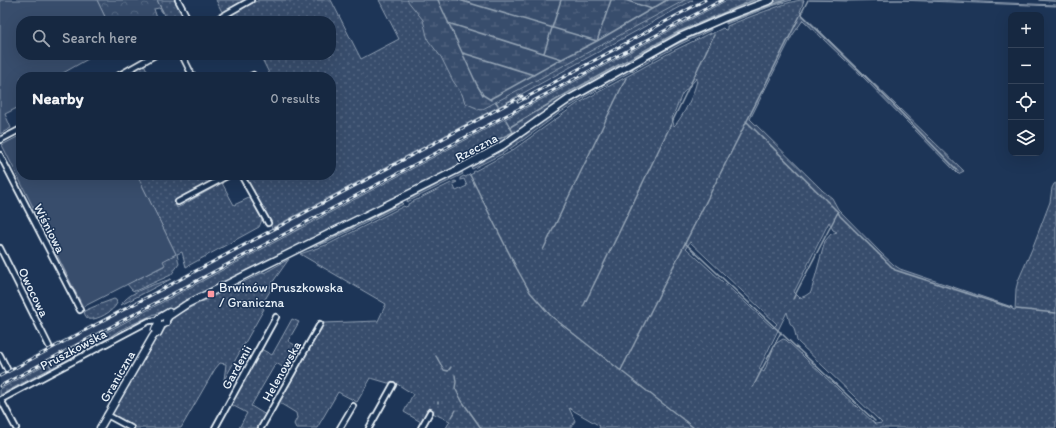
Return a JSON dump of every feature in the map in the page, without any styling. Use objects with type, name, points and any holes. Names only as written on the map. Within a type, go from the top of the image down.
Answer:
[{"type":"street","points":[[178,0],[186,16]]},
{"type":"street","points":[[223,16],[252,0]]},
{"type":"street","name":"Rzeczna","points":[[161,321],[178,306],[186,304],[448,174],[503,145],[569,98],[680,37],[726,17],[771,0]]},
{"type":"street","points":[[125,72],[146,60]]},
{"type":"street","points":[[184,60],[190,72]]},
{"type":"street","points":[[0,140],[16,132]]},
{"type":"street","name":"Wiśniowa","points":[[0,155],[80,310]]},
{"type":"street","points":[[178,202],[220,180]]},
{"type":"street","points":[[244,180],[268,224]]},
{"type":"street","name":"Owocowa","points":[[0,248],[49,346]]},
{"type":"street","name":"Gardenii","points":[[215,428],[276,317]]},
{"type":"street","name":"Pruszkowska","points":[[0,400],[149,321],[161,321]]},
{"type":"street","name":"Graniczna","points":[[100,428],[161,321]]},
{"type":"street","name":"Helenowska","points":[[261,428],[320,324]]},
{"type":"street","points":[[0,355],[7,369]]},
{"type":"street","points":[[369,428],[393,385]]},
{"type":"street","points":[[0,400],[16,428]]},
{"type":"street","points":[[340,428],[353,406]]},
{"type":"street","points":[[421,428],[430,412]]},
{"type":"street","points":[[107,415],[131,428]]},
{"type":"shaded area","points":[[693,0],[727,0],[0,389],[0,373],[485,114]]},
{"type":"green space","points":[[0,0],[97,0],[105,16],[16,16],[16,60],[86,60],[65,72],[16,72],[16,108],[5,114],[11,128],[0,134]]},
{"type":"green space","points":[[97,0],[157,0],[163,13],[159,8],[154,9],[156,16],[105,16]]},
{"type":"green space","points":[[157,0],[176,0],[184,16],[165,16]]},
{"type":"green space","points":[[216,0],[245,0],[223,14]]},
{"type":"green space","points":[[259,0],[331,0],[361,59],[399,39],[379,0],[693,0],[272,228],[247,180],[336,180],[336,72],[268,72],[262,60],[336,60],[336,16],[228,16]]},
{"type":"green space","points":[[407,0],[685,0],[481,110],[465,103],[462,94],[453,81],[441,57],[428,40],[423,20]]},
{"type":"green space","points":[[727,0],[765,0],[691,30],[484,153],[186,302],[120,330],[52,368],[49,363]]},
{"type":"green space","points":[[779,0],[791,0],[726,24],[726,21]]},
{"type":"green space","points":[[804,0],[800,12],[964,171],[958,174],[862,76],[803,20],[792,36],[750,119],[823,191],[832,198],[838,209],[894,265],[900,269],[1012,307],[1012,309],[1015,310],[1018,281],[1050,202],[1052,188],[1056,183],[1056,428],[699,428],[696,426],[695,428],[599,428],[600,426],[569,408],[575,421],[570,428],[446,428],[450,421],[428,411],[421,422],[404,412],[413,394],[394,382],[388,383],[371,378],[357,402],[338,392],[317,428],[296,428],[294,424],[297,418],[296,413],[278,402],[324,323],[378,321],[386,304],[300,254],[329,244],[404,206],[408,206],[408,204],[455,181],[457,182],[453,184],[456,191],[467,186],[464,179],[460,180],[460,178],[474,173],[473,172],[510,152],[577,104],[671,52],[710,33],[709,35],[723,28],[725,30],[727,29],[727,26],[787,3]],"holes":[[[697,78],[695,89],[688,104],[674,126],[672,118],[682,94]],[[829,222],[833,230],[837,232],[831,234],[825,241],[811,292],[800,298],[794,292]],[[690,242],[777,324],[773,328],[686,248]],[[787,312],[790,323],[794,328],[797,341],[882,423],[875,424],[786,340],[783,339],[775,344],[764,372],[759,369]]]},
{"type":"green space","points":[[809,0],[899,0],[848,1]]},
{"type":"green space","points":[[899,0],[935,0],[1056,6]]},
{"type":"green space","points":[[710,27],[711,30],[681,44],[590,94],[561,112],[502,154],[472,169],[471,166],[520,137],[557,110],[581,95],[684,37]]},
{"type":"green space","points":[[144,64],[148,72],[131,72]]},
{"type":"green space","points":[[16,138],[16,173],[2,145]]},
{"type":"green space","points":[[461,170],[463,174],[407,202],[408,197]]},
{"type":"green space","points":[[20,180],[139,180],[176,254],[163,261],[165,265],[83,307]]},
{"type":"green space","points":[[139,180],[214,180],[174,202],[177,208],[222,183],[234,205],[251,197],[261,217],[259,227],[186,267],[182,252],[177,254],[179,264],[171,275],[135,291],[132,290],[127,284],[164,266],[162,261],[176,254]]},
{"type":"green space","points":[[397,202],[403,204],[328,242],[300,251]]},
{"type":"green space","points":[[289,259],[272,283],[270,291],[261,306],[264,309],[224,380],[226,364],[220,363],[215,369],[181,428],[134,428],[111,415],[152,344],[173,316],[264,273]]},
{"type":"green space","points":[[171,279],[121,305],[136,292]]},
{"type":"green space","points":[[114,299],[117,303],[105,315],[88,319],[85,315],[84,311]]},
{"type":"green space","points":[[147,318],[150,319],[8,394],[9,392],[113,335]]},
{"type":"green space","points":[[292,319],[299,322],[288,341],[303,350],[291,372],[276,363],[251,406],[266,415],[258,428],[239,428],[247,413],[230,404],[261,349],[272,355]]},
{"type":"green space","points":[[48,363],[51,368],[0,395],[0,389]]},
{"type":"waterway","points":[[438,0],[477,85],[483,95],[491,100]]},
{"type":"waterway","points":[[459,0],[597,41],[611,0]]},
{"type":"waterway","points":[[544,53],[561,0]]},
{"type":"waterway","points":[[625,0],[652,9]]},
{"type":"waterway","points":[[490,99],[597,41],[667,0]]},
{"type":"waterway","points":[[463,162],[462,158],[513,132],[510,127],[566,94],[678,32],[754,0]]},
{"type":"waterway","points":[[727,22],[785,0]]},
{"type":"waterway","points":[[621,370],[808,0]]},
{"type":"waterway","points":[[1039,0],[1056,1]]},
{"type":"waterway","points":[[801,14],[874,85],[958,171]]},
{"type":"waterway","points":[[448,23],[562,59]]},
{"type":"waterway","points":[[630,70],[632,70],[634,66],[671,46],[710,29]]},
{"type":"waterway","points":[[583,307],[714,35]]},
{"type":"waterway","points":[[463,53],[534,75]]},
{"type":"waterway","points":[[543,250],[626,78]]},
{"type":"waterway","points":[[506,120],[510,127]]},
{"type":"waterway","points":[[746,121],[895,270],[1012,308]]},
{"type":"waterway","points":[[410,198],[461,172]]},
{"type":"waterway","points":[[470,175],[530,292],[551,316],[694,428]]},
{"type":"waterway","points":[[320,244],[398,204]]},
{"type":"waterway","points":[[793,299],[838,212]]},
{"type":"waterway","points":[[685,243],[875,421]]},
{"type":"waterway","points":[[1016,309],[1056,313]]},
{"type":"waterway","points":[[753,387],[781,332]]},
{"type":"waterway","points":[[436,356],[444,370],[448,371]]},
{"type":"waterway","points":[[448,371],[451,367]]},
{"type":"waterway","points":[[455,375],[455,388],[462,401]]},
{"type":"waterway","points":[[462,401],[481,428]]},
{"type":"waterway","points":[[452,417],[456,410]]},
{"type":"railway","points":[[518,102],[705,0]]},
{"type":"railway","points":[[0,386],[722,0]]},
{"type":"railway","points":[[0,376],[522,96]]},
{"type":"place","name":"Brwinów Pruszkowska / Graniczna","points":[[211,294]]}]
